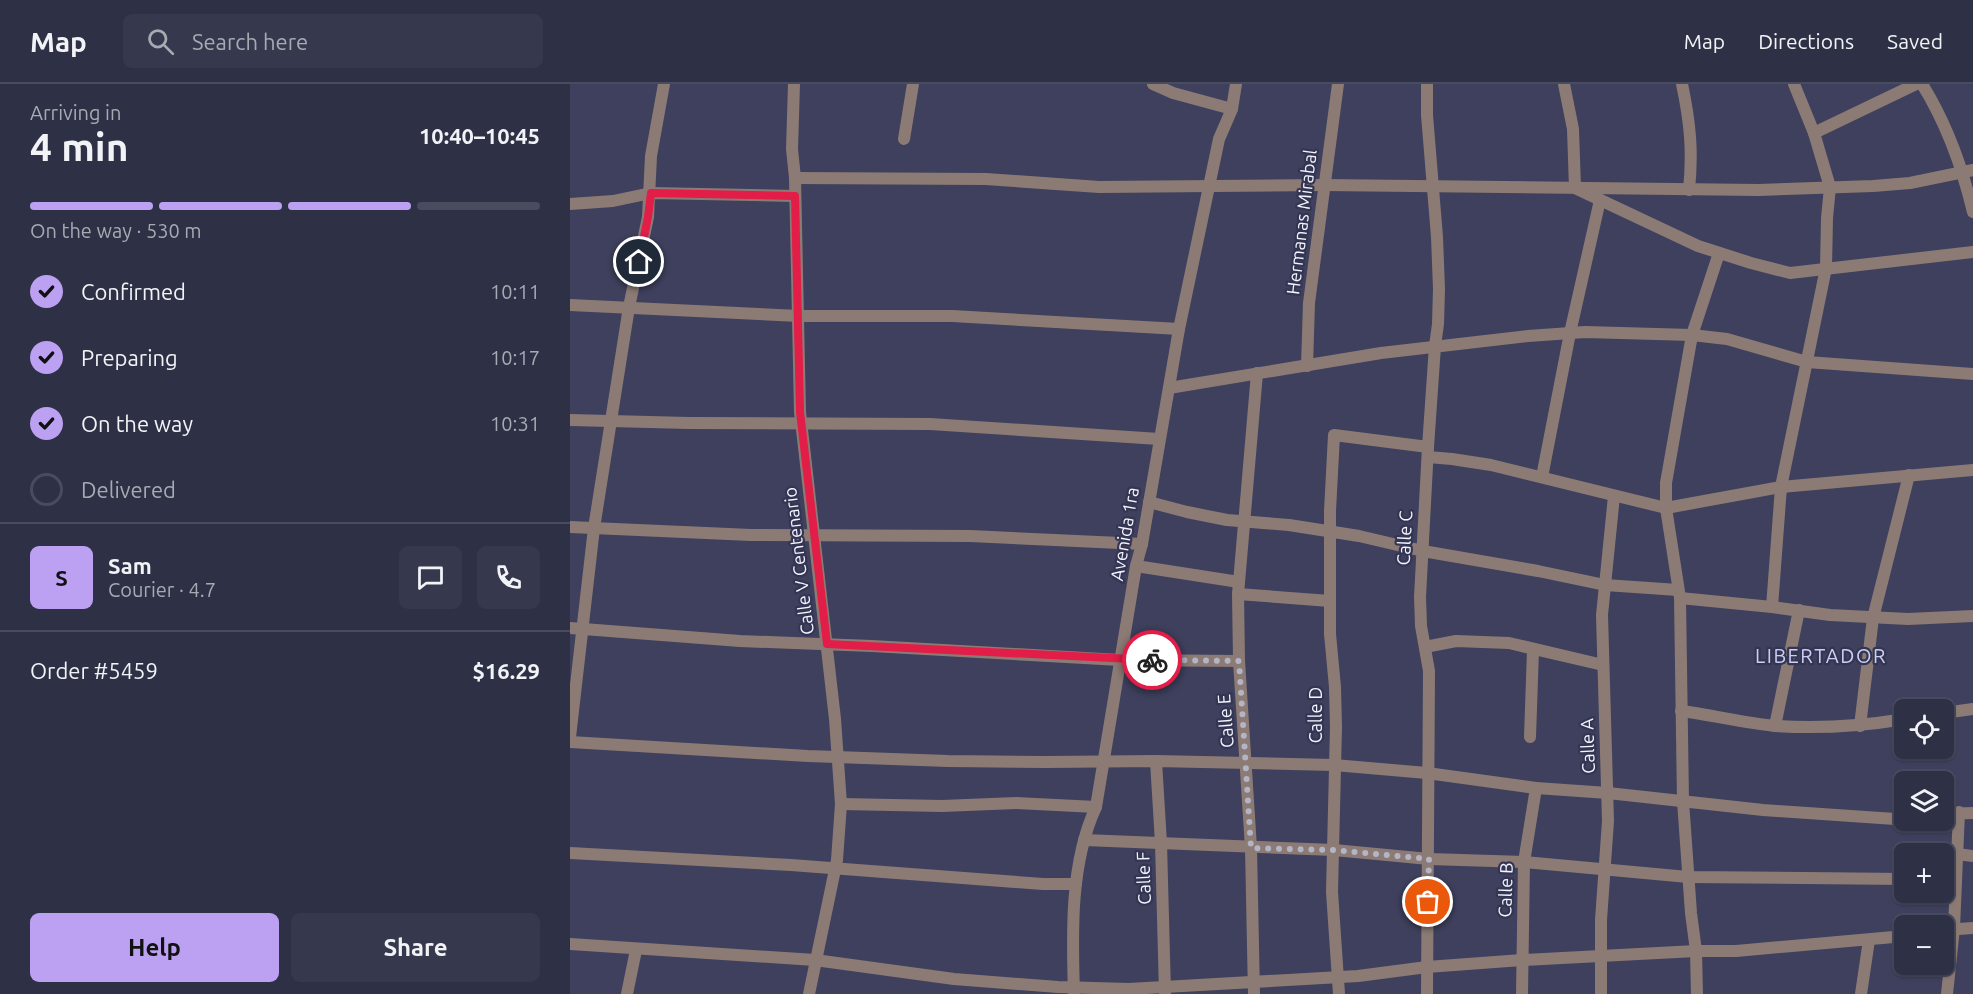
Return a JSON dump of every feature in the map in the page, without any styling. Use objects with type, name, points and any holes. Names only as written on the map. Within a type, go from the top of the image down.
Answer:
[{"type":"street","points":[[570,737],[576,629],[612,423],[629,307],[648,217],[651,193],[651,156],[664,84]]},
{"type":"street","name":"Calle V Centenario","points":[[794,84],[792,150],[795,178],[800,412],[827,644],[842,804],[835,869],[809,994]]},
{"type":"street","points":[[904,139],[913,84]]},
{"type":"street","points":[[1152,84],[1173,93],[1232,109]]},
{"type":"street","name":"Avenida 1ra","points":[[1074,991],[1076,884],[1087,826],[1096,807],[1136,566],[1142,544],[1179,329],[1219,139],[1232,109],[1236,84]]},
{"type":"street","name":"Hermanas Mirabal","points":[[1307,366],[1309,303],[1338,84]]},
{"type":"street","name":"Calle C","points":[[1427,84],[1439,289],[1420,616],[1429,671],[1430,702],[1427,773],[1429,859],[1427,994]]},
{"type":"street","points":[[1562,84],[1573,129],[1575,188]]},
{"type":"street","points":[[1682,84],[1692,134],[1689,190]]},
{"type":"street","points":[[1772,607],[1781,487],[1826,268],[1830,187],[1814,133],[1794,84]]},
{"type":"street","points":[[1814,133],[1916,84]]},
{"type":"street","points":[[1922,84],[1938,109],[1968,171],[1973,212]]},
{"type":"street","points":[[795,178],[986,178],[1099,187],[1324,185],[1759,190],[1910,183],[1968,171]]},
{"type":"street","points":[[1575,188],[1719,254],[1790,273],[1973,252]]},
{"type":"street","points":[[570,204],[613,201],[651,193],[795,196]]},
{"type":"street","points":[[1542,477],[1570,333],[1600,200]]},
{"type":"street","points":[[1697,994],[1696,951],[1683,801],[1679,594],[1666,508],[1667,467],[1692,335],[1719,254]]},
{"type":"street","points":[[570,305],[799,316],[952,316],[1179,329]]},
{"type":"street","points":[[1169,388],[1435,346],[1570,333],[1644,332],[1692,335],[1737,342],[1807,362],[1973,374]]},
{"type":"street","name":"Calle E","points":[[1254,988],[1251,848],[1239,661],[1238,588],[1257,373]]},
{"type":"street","points":[[570,420],[612,423],[930,424],[1159,439]]},
{"type":"street","name":"Calle D","points":[[1339,994],[1332,892],[1335,687],[1330,634],[1330,532],[1334,435],[1428,452]]},
{"type":"street","points":[[1428,452],[1666,508],[1781,487],[1973,470]]},
{"type":"street","points":[[1860,726],[1873,618],[1909,476]]},
{"type":"street","name":"Calle A","points":[[1601,994],[1604,870],[1608,822],[1602,615],[1614,496]]},
{"type":"street","points":[[1149,502],[1187,513],[1227,520],[1289,525],[1359,536],[1422,551],[1605,585],[1830,615],[1908,619],[1973,616]]},
{"type":"street","points":[[570,527],[814,537],[970,536],[1142,544]]},
{"type":"street","points":[[1136,566],[1238,588],[1330,601]]},
{"type":"street","points":[[1775,726],[1799,610]]},
{"type":"street","points":[[576,629],[730,640],[1120,660],[1239,661]]},
{"type":"street","points":[[1425,646],[1456,641],[1509,643],[1603,665]]},
{"type":"street","points":[[1530,737],[1533,650]]},
{"type":"street","points":[[1954,712],[1973,709]]},
{"type":"street","points":[[1681,711],[1775,726],[1832,728],[1894,721]]},
{"type":"street","points":[[570,742],[980,761],[1156,761],[1334,765],[1427,773],[1536,788],[1608,793],[1774,811],[1894,817]]},
{"type":"street","name":"Calle F","points":[[1156,761],[1165,991]]},
{"type":"street","name":"Calle B","points":[[1522,994],[1524,862],[1536,788]]},
{"type":"street","points":[[842,804],[942,806],[1016,803],[1096,807]]},
{"type":"street","points":[[1954,813],[1973,813]]},
{"type":"street","points":[[1954,865],[1957,854],[1959,813]]},
{"type":"street","points":[[1084,840],[1334,850],[1429,859],[1524,862],[1688,876],[1894,879]]},
{"type":"street","points":[[570,853],[704,859],[1043,884],[1076,884]]},
{"type":"street","points":[[1957,854],[1973,856]]},
{"type":"street","points":[[1954,929],[1973,928]]},
{"type":"street","points":[[570,944],[815,960],[954,979],[1058,990],[1165,991],[1254,988],[1427,967],[1522,960],[1736,951],[1894,937]]},
{"type":"street","points":[[1861,994],[1869,940]]},
{"type":"street","points":[[627,994],[636,950]]},
{"type":"street","points":[[1947,994],[1948,975]]},
{"type":"way so far","points":[[1152,660],[1239,661],[1251,848],[1334,850],[1429,859],[1428,902]]},
{"type":"district","name":"LIBERTADOR","points":[[1821,656]]},
{"type":"route","points":[[639,262],[651,193],[795,196],[800,412],[827,644],[1152,660]]}]
